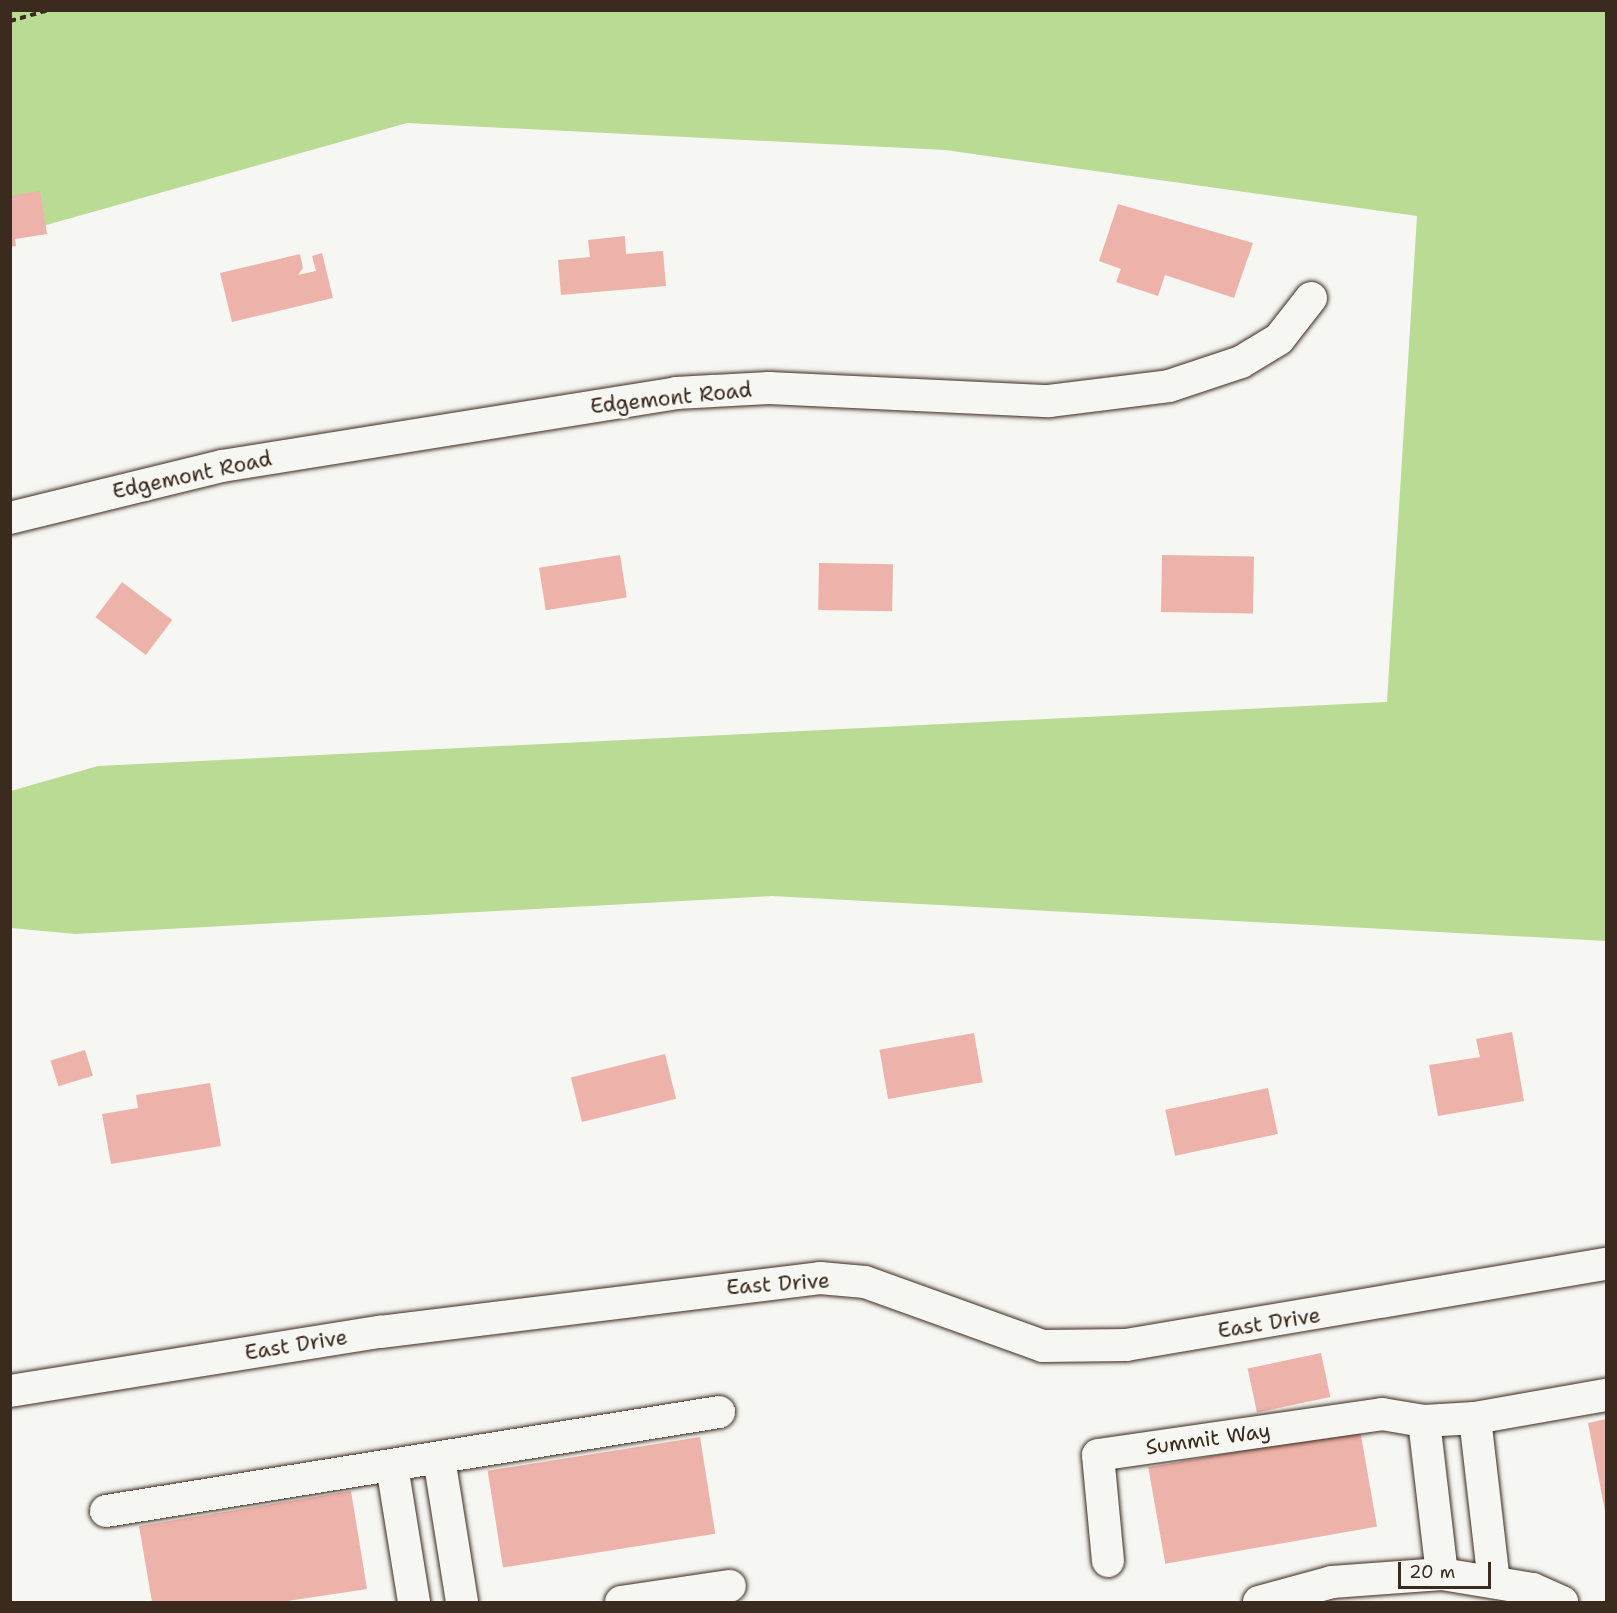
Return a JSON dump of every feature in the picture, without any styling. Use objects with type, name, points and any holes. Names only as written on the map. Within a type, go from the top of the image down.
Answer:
[{"type":"street","name":"Edgemont Road","points":[[10,518],[222,466],[676,393],[769,388],[1049,402],[1169,386],[1241,362],[1279,339],[1311,298]]},
{"type":"street","name":"East Drive","points":[[10,1391],[380,1332],[820,1278],[865,1282],[1043,1346],[1126,1345],[1606,1264]]},
{"type":"street","name":"Summit Way","points":[[1108,1561],[1098,1455],[1382,1414],[1424,1421],[1476,1418],[1606,1395]]},
{"type":"street","points":[[106,1511],[720,1412]]},
{"type":"street","points":[[1476,1418],[1494,1582]]},
{"type":"street","points":[[1424,1421],[1442,1574]]},
{"type":"street","points":[[440,1458],[462,1602]]},
{"type":"street","points":[[392,1466],[414,1602]]},
{"type":"street","points":[[1259,1602],[1332,1582],[1442,1574],[1533,1589],[1562,1602]]},
{"type":"street","points":[[621,1602],[730,1586]]},
{"type":"path","points":[[10,21],[49,10]]},
{"type":"green space","points":[[11,11],[1606,11],[1606,941],[772,896],[75,934],[11,928],[11,791],[98,766],[1387,702],[1417,216],[945,150],[407,123],[11,235]]},
{"type":"building","points":[[40,191],[47,234],[15,239],[16,246],[10,247],[10,196]]},
{"type":"building","points":[[1118,204],[1253,243],[1234,298],[1165,275],[1158,296],[1116,282],[1121,269],[1099,261]]},
{"type":"building","points":[[625,236],[626,254],[663,251],[666,286],[561,295],[558,260],[590,257],[588,240]]},
{"type":"building","points":[[322,253],[333,298],[232,322],[220,273],[300,254],[303,268],[298,275],[316,271],[312,256]]},
{"type":"building","points":[[620,555],[627,597],[546,610],[539,568]]},
{"type":"building","points":[[1162,555],[1254,557],[1253,614],[1161,612]]},
{"type":"building","points":[[819,563],[893,564],[892,611],[818,610]]},
{"type":"building","points":[[122,582],[172,620],[146,655],[96,617]]},
{"type":"building","points":[[1512,1032],[1524,1101],[1438,1116],[1429,1065],[1480,1057],[1476,1039]]},
{"type":"building","points":[[974,1033],[983,1082],[888,1099],[879,1050]]},
{"type":"building","points":[[85,1050],[93,1076],[58,1086],[51,1061]]},
{"type":"building","points":[[665,1054],[676,1099],[582,1122],[571,1077]]},
{"type":"building","points":[[210,1083],[221,1146],[111,1164],[102,1114],[138,1108],[136,1095]]},
{"type":"building","points":[[1268,1088],[1278,1134],[1175,1156],[1165,1110]]},
{"type":"building","points":[[1321,1353],[1330,1397],[1257,1413],[1248,1369]]},
{"type":"building","points":[[1606,1419],[1606,1511],[1605,1511],[1588,1423]]},
{"type":"building","points":[[1360,1430],[1377,1527],[1165,1564],[1148,1467]]},
{"type":"building","points":[[700,1437],[715,1534],[503,1567],[488,1471]]},
{"type":"building","points":[[351,1491],[367,1589],[281,1602],[152,1602],[139,1526]]}]
